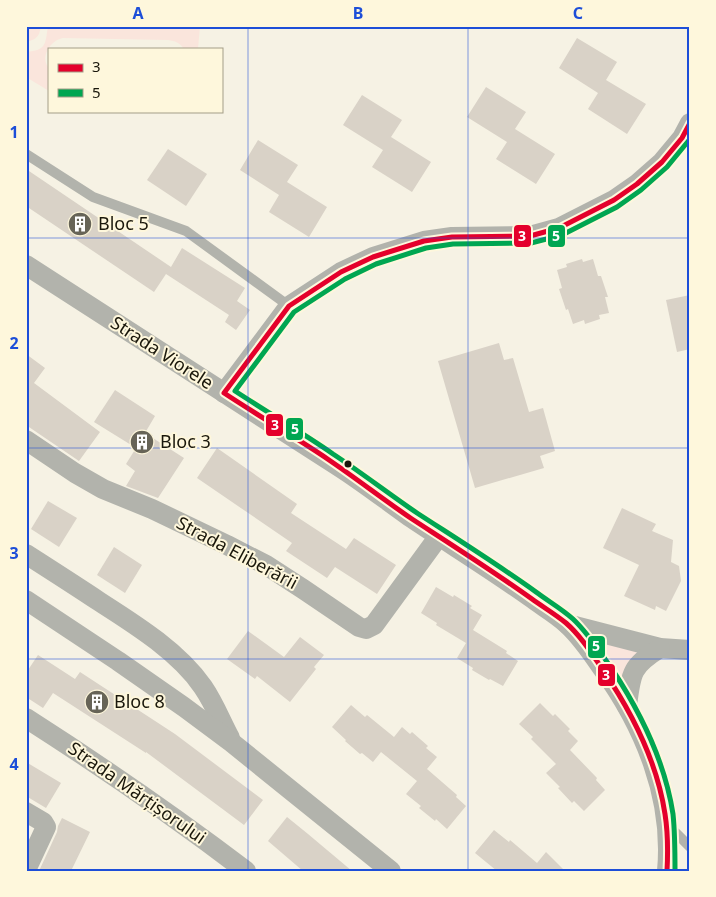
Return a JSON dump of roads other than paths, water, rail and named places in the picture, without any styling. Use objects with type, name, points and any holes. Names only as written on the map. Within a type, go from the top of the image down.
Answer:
[{"type":"street","points":[[224,393],[289,306],[341,272],[374,257],[424,241],[452,238],[530,236],[559,228],[614,200],[637,184],[662,162],[682,138],[690,123]]},
{"type":"street","name":"Strada Viorele","points":[[26,265],[340,468],[494,571],[567,624],[592,653],[610,679],[627,706],[649,754],[664,803],[668,827],[667,871]]},
{"type":"street","name":"Strada Eliberării","points":[[26,440],[76,473],[103,488],[152,509],[266,565],[359,627],[366,629],[374,625],[439,536]]},
{"type":"street","points":[[26,554],[140,627],[174,655],[203,687],[232,742]]},
{"type":"street","points":[[26,600],[143,678],[232,742],[391,871]]},
{"type":"street","points":[[567,624],[660,648],[690,650]]},
{"type":"street","points":[[627,706],[629,687],[636,667],[644,658],[660,648]]},
{"type":"street","name":"Strada Mărțișorului","points":[[26,718],[89,758],[220,850],[246,871]]},
{"type":"street","points":[[26,812],[43,822],[46,827],[26,870]]},
{"type":"lane","points":[[26,154],[93,197],[186,231],[289,306]]},
{"type":"lane","points":[[668,827],[690,847]]},
{"type":"place","name":"Bloc 5","points":[[80,224]]},
{"type":"place","name":"Bloc 3","points":[[142,442]]},
{"type":"place","name":"Bloc 8","points":[[97,702]]}]
